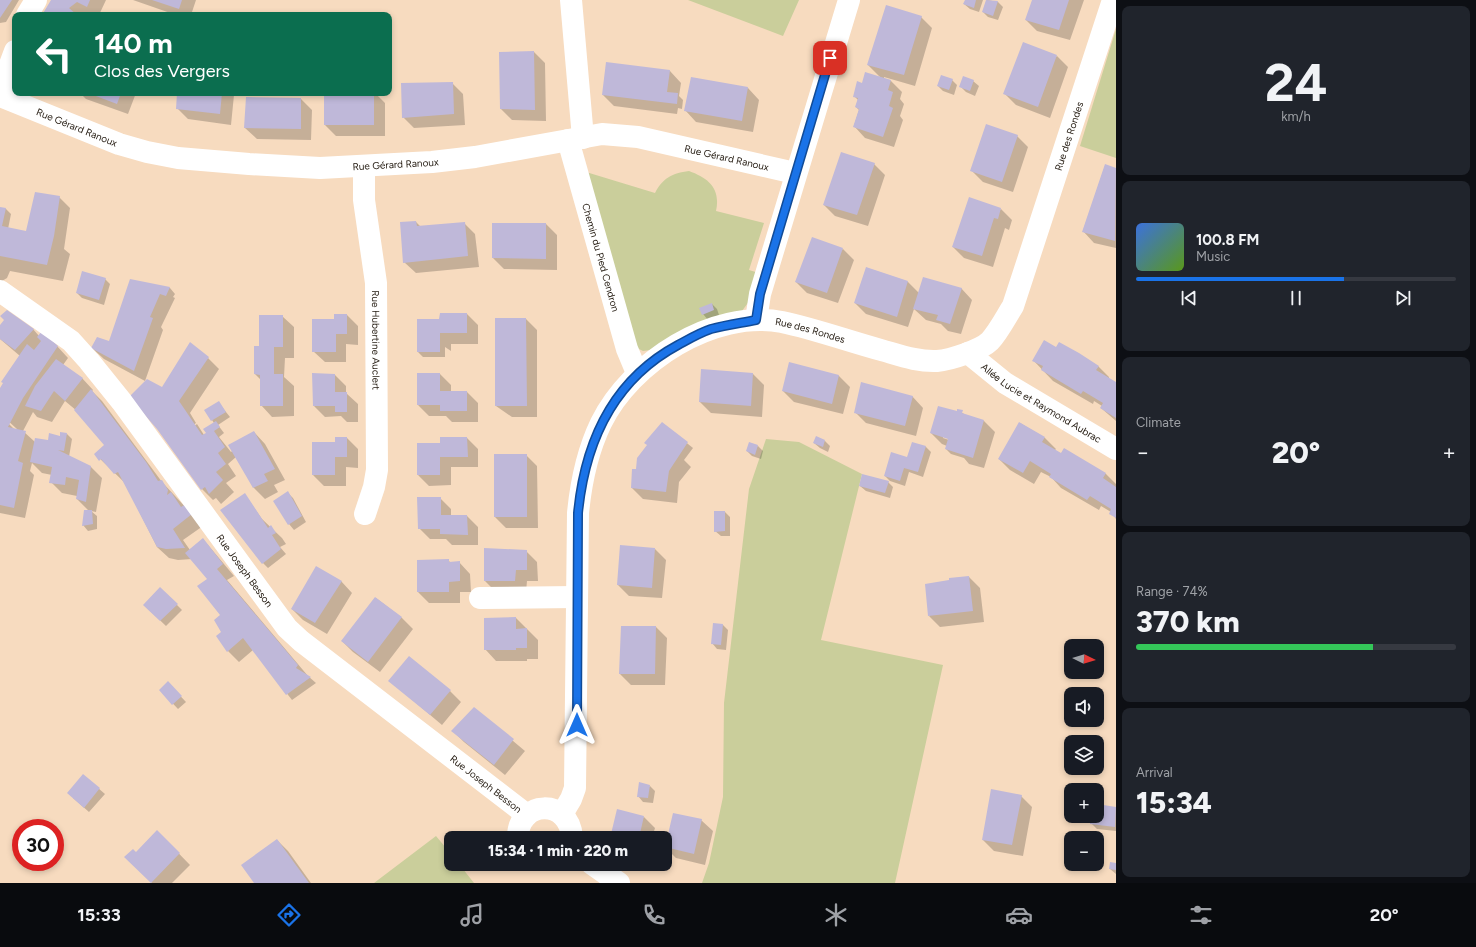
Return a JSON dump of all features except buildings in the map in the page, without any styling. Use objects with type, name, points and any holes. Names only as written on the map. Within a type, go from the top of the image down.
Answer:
[{"type":"street","points":[[29,12],[36,0]]},
{"type":"street","points":[[756,320],[760,294],[795,173],[849,0]]},
{"type":"street","name":"Rue des Rondes","points":[[562,814],[572,799],[575,788],[578,513],[581,484],[589,453],[601,422],[637,373],[667,351],[710,329],[756,320],[782,322],[910,359],[938,361],[968,353],[990,341],[1013,306],[1113,0]]},
{"type":"street","name":"Chemin du Pied Cendron","points":[[572,3],[576,139],[627,349],[637,373]]},
{"type":"street","points":[[0,91],[12,59]]},
{"type":"street","name":"Rue Gérard Ranoux","points":[[0,96],[119,144],[146,152],[178,158],[320,168],[364,166],[468,158],[576,139],[614,134],[638,137],[795,173]]},
{"type":"street","name":"Rue Hubertine Auclert","points":[[364,166],[364,200],[376,283],[377,316],[377,470],[374,487],[365,514]]},
{"type":"street","name":"Rue Joseph Besson","points":[[0,291],[71,341],[136,421],[288,628],[301,641],[527,815]]},
{"type":"street","name":"Allée Lucie et Raymond Aubrac","points":[[968,353],[1005,383],[1116,449]]},
{"type":"street","points":[[480,598],[577,597]]},
{"type":"street","points":[[519,831],[521,823],[527,815],[535,810],[544,808],[553,809],[562,814],[568,821],[572,831]]},
{"type":"street","points":[[602,871],[618,883]]},
{"type":"green space","points":[[688,0],[799,0],[783,36]]},
{"type":"green space","points":[[1116,29],[1116,158],[1080,146]]},
{"type":"green space","points":[[689,171],[702,177],[712,185],[717,196],[716,211],[764,223],[749,270],[759,273],[750,300],[742,311],[650,350],[643,351],[635,347],[586,172],[655,193],[661,184],[669,177],[678,173]]},
{"type":"green space","points":[[766,439],[799,442],[862,474],[821,640],[943,665],[895,883],[702,883],[709,863],[723,797],[724,703],[749,489]]},
{"type":"green space","points":[[436,836],[444,846],[444,871],[465,871],[474,883],[374,883]]},
{"type":"route","points":[[577,725],[578,513],[581,484],[589,453],[601,422],[637,373],[667,351],[694,336],[710,329],[756,320],[760,294],[830,58]]}]
